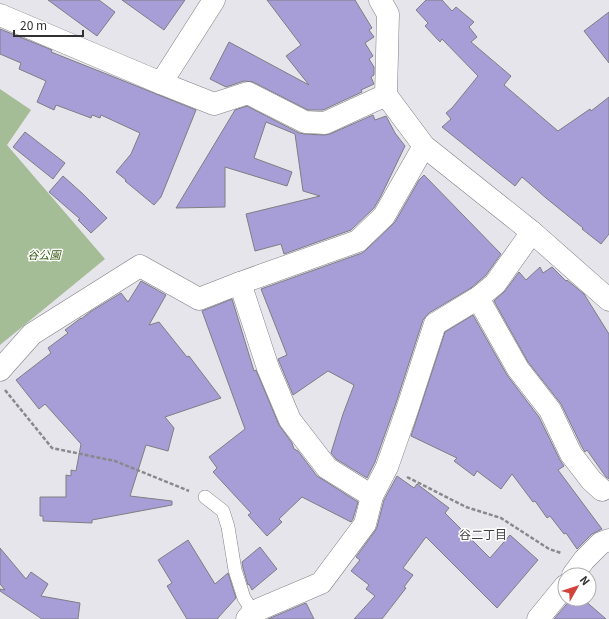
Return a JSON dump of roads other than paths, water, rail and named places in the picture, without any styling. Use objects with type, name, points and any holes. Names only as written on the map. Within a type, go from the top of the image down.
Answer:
[{"type":"street","points":[[380,0],[388,14],[386,95],[424,146],[532,232],[609,300]]},
{"type":"street","points":[[161,82],[204,4]]},
{"type":"street","points":[[0,15],[214,104],[248,92],[305,122],[325,123],[386,95]]},
{"type":"street","points":[[2,380],[32,334],[140,266],[199,299],[358,241],[384,216],[424,146]]},
{"type":"street","points":[[250,615],[321,583],[365,524],[372,496],[387,467],[435,324],[478,298],[495,284],[532,232]]},
{"type":"street","points":[[240,283],[268,368],[290,420],[327,468],[372,496]]},
{"type":"street","points":[[478,298],[518,369],[550,410],[571,454],[591,480],[607,492]]},
{"type":"street","points":[[579,567],[606,546]]},
{"type":"street","points":[[538,619],[557,596]]},
{"type":"lane","points":[[205,497],[223,511],[228,527],[235,570],[250,615]]},
{"type":"district","name":"谷二丁目","points":[[483,533]]},
{"type":"park label","name":"谷公園","points":[[44,254]]}]
